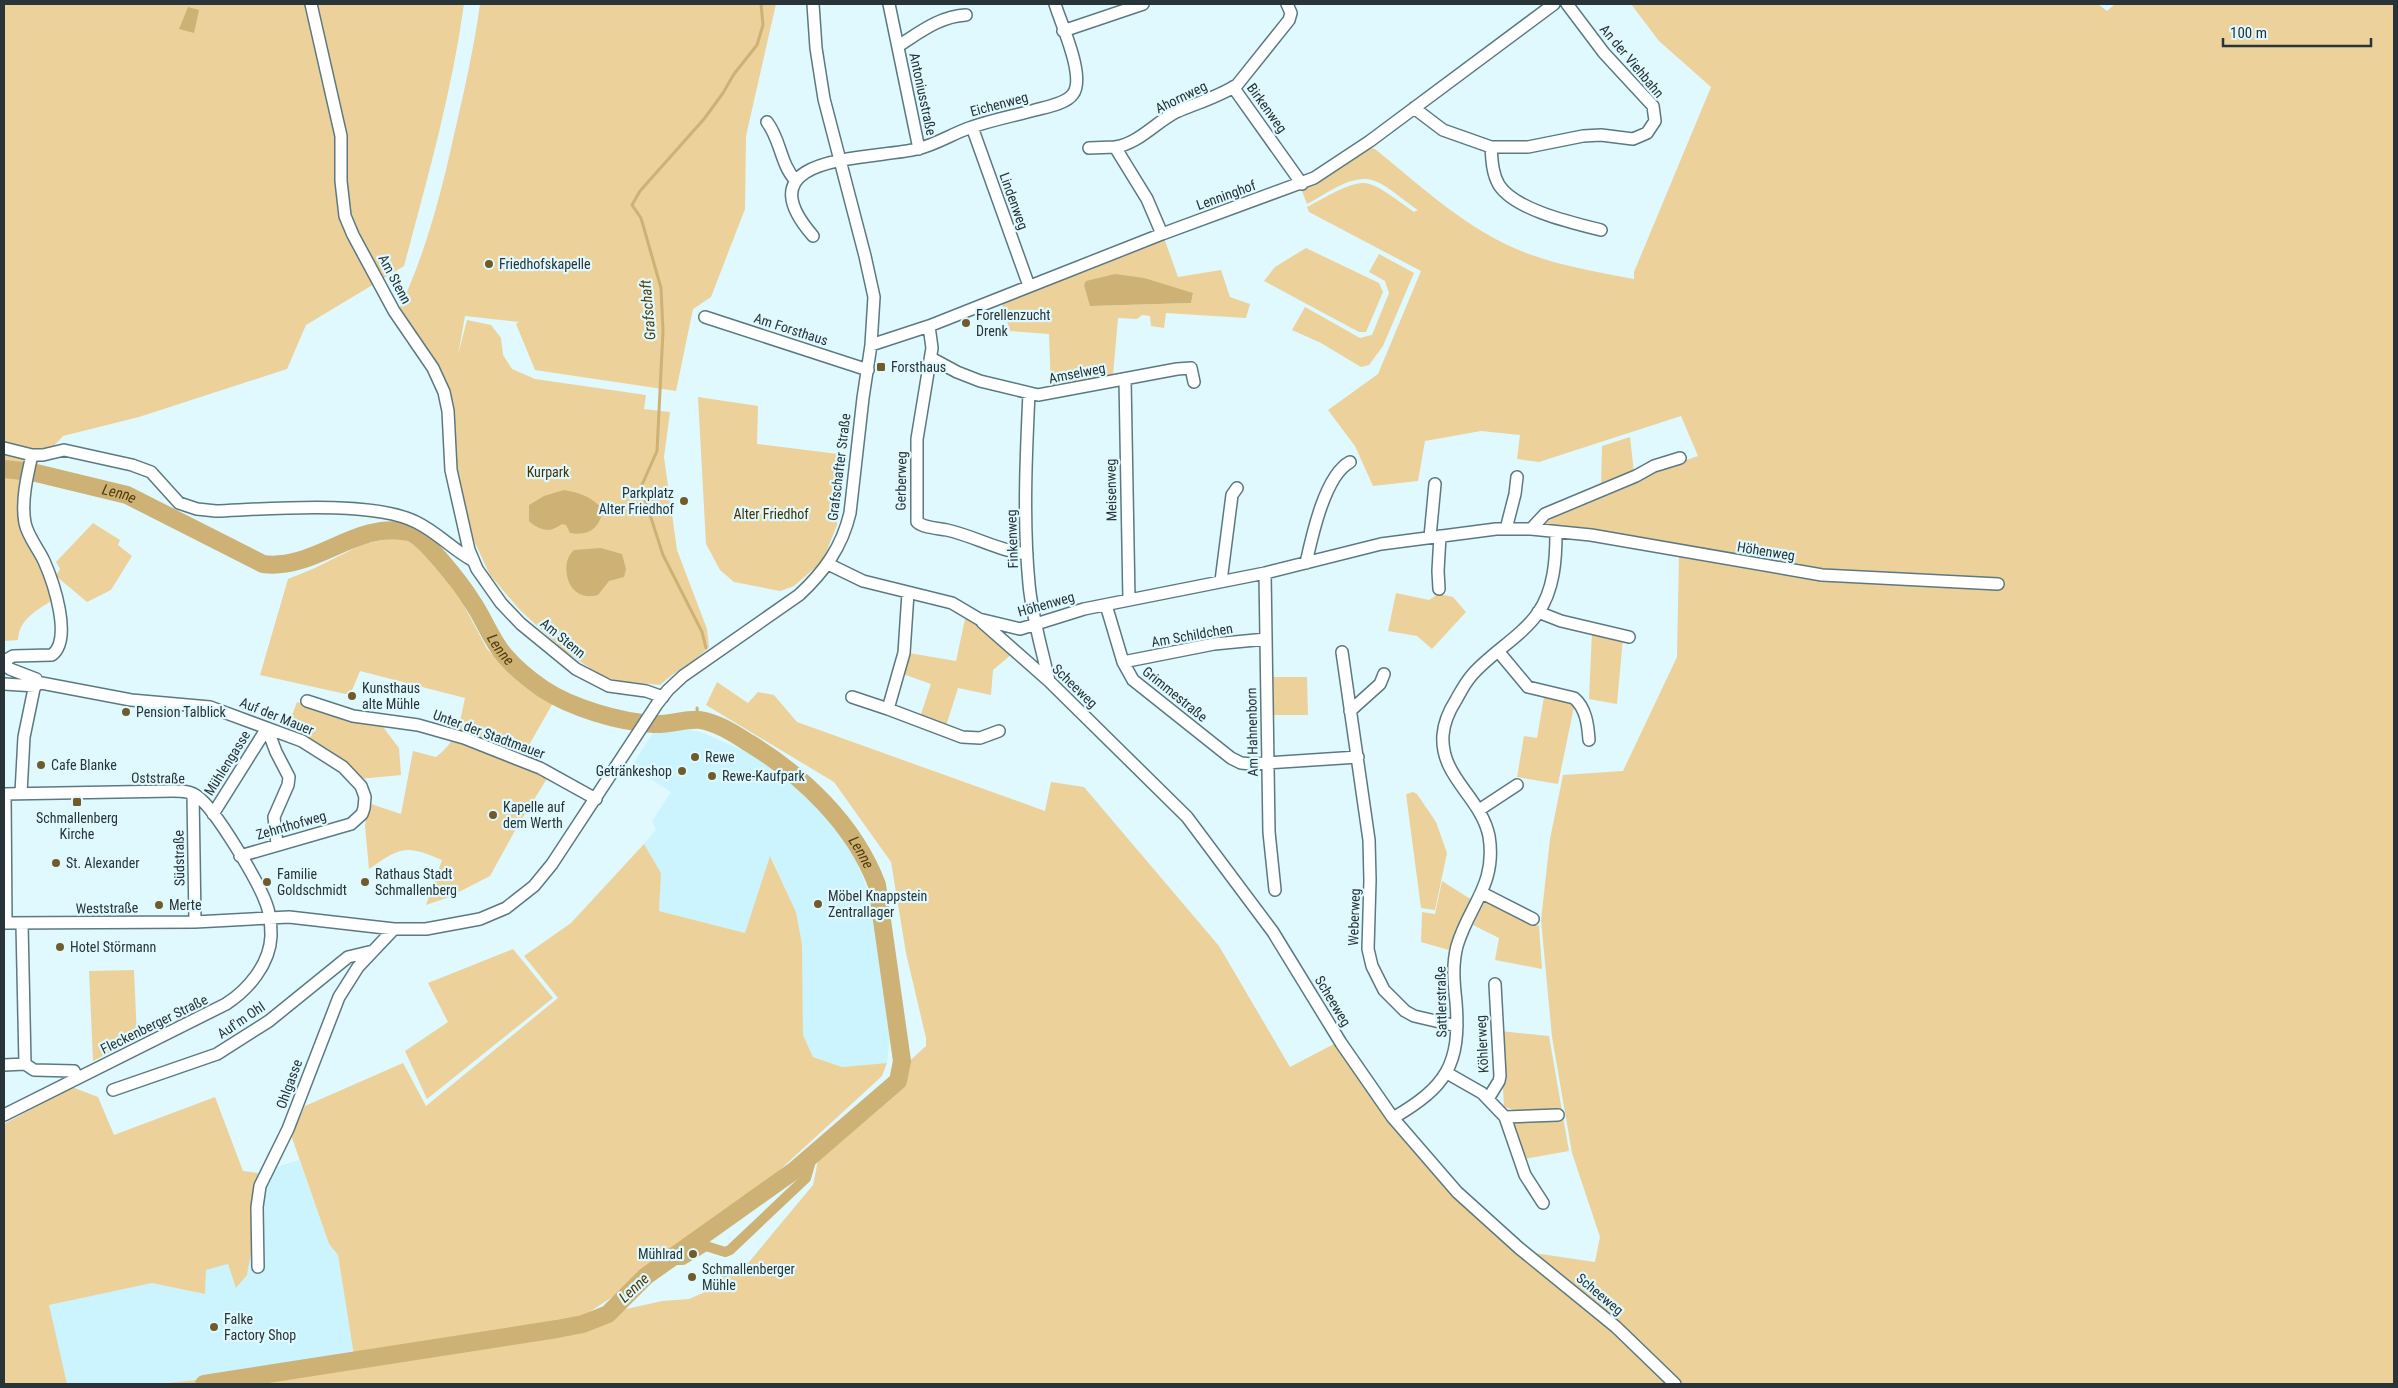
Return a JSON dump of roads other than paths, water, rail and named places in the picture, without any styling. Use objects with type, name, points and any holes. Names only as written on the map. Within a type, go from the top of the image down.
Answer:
[{"type":"street","name":"Am Stenn","points":[[311,4],[341,136],[341,182],[345,216],[353,235],[394,311],[433,368],[444,392],[448,411],[451,470],[472,560],[481,577],[501,603],[531,632],[576,669],[609,686],[646,691],[660,701]]},
{"type":"street","name":"Grafschafter Straße","points":[[394,929],[417,930],[480,919],[506,908],[534,886],[552,864],[660,701],[675,683],[799,595],[828,564],[840,544],[850,513],[874,308],[872,285],[821,82],[813,4]]},
{"type":"street","name":"Antoniusstraße","points":[[889,4],[919,149]]},
{"type":"street","name":"Eichenweg","points":[[840,160],[919,149],[972,127],[1045,108],[1068,99],[1073,94],[1077,85],[1077,71],[1056,4]]},
{"type":"street","points":[[1063,31],[1143,4]]},
{"type":"street","name":"Birkenweg","points":[[1287,4],[1291,13],[1289,20],[1233,87],[1302,184]]},
{"type":"street","name":"Lenninghof","points":[[871,346],[930,326],[1162,234],[1302,184],[1326,171],[1554,4]]},
{"type":"street","name":"An der Viehbahn","points":[[1414,108],[1443,130],[1491,147],[1528,147],[1583,136],[1600,135],[1634,139],[1641,137],[1651,128],[1655,121],[1654,106],[1604,53],[1567,4]]},
{"type":"street","name":"Antoniusstraße","points":[[898,46],[948,17],[966,15]]},
{"type":"street","name":"Ahornweg","points":[[1089,148],[1115,147],[1140,136],[1175,113],[1233,87]]},
{"type":"street","points":[[767,122],[778,140],[787,171],[796,181]]},
{"type":"street","name":"Lindenweg","points":[[972,127],[1029,286]]},
{"type":"street","points":[[1115,147],[1147,199],[1162,234]]},
{"type":"street","points":[[1491,147],[1495,177],[1500,186],[1509,194],[1538,210],[1601,230]]},
{"type":"street","points":[[813,236],[796,213],[792,198],[796,181],[808,170],[840,160]]},
{"type":"street","name":"Am Forsthaus","points":[[706,317],[868,370]]},
{"type":"street","name":"Gerberweg","points":[[930,326],[931,358],[917,439],[917,522],[921,526],[953,532],[1013,552],[1027,554]]},
{"type":"street","name":"Amselweg","points":[[931,358],[980,381],[1045,395],[1191,368],[1194,382]]},
{"type":"street","name":"Meisenweg","points":[[1125,379],[1129,600]]},
{"type":"street","name":"Finkenweg","points":[[1029,393],[1025,476],[1027,554],[1035,625],[1049,681]]},
{"type":"street","points":[[4,448],[31,460],[25,492],[26,524],[56,592],[61,634],[58,647],[52,655],[10,656],[6,664],[10,669],[36,678],[24,737],[21,793]]},
{"type":"street","name":"Am Stenn","points":[[31,460],[64,450],[132,465],[156,476],[180,503],[197,509],[216,511],[344,509],[388,513],[416,521],[472,560]]},
{"type":"street","points":[[1531,529],[1545,514],[1636,476],[1654,466],[1680,458]]},
{"type":"street","points":[[1306,563],[1314,528],[1326,498],[1340,469],[1350,462]]},
{"type":"street","points":[[1506,529],[1516,494],[1517,477]]},
{"type":"street","points":[[1436,484],[1435,536],[1439,589]]},
{"type":"street","points":[[1221,581],[1230,504],[1232,495],[1237,488]]},
{"type":"street","name":"Höhenweg","points":[[828,564],[854,578],[952,603],[979,619],[1014,628],[1035,625],[1067,614],[1106,605],[1265,573],[1381,544],[1435,536],[1506,529],[1531,529],[1591,535],[1822,575],[1998,584]]},
{"type":"street","name":"Sattlerstraße","points":[[1393,1118],[1412,1108],[1435,1089],[1446,1072],[1456,1046],[1455,954],[1460,937],[1482,893],[1490,853],[1488,834],[1480,810],[1451,773],[1445,756],[1443,737],[1446,718],[1462,688],[1472,675],[1538,612],[1552,576],[1556,533]]},
{"type":"street","name":"Am Hahnenborn","points":[[1265,573],[1269,832],[1275,890]]},
{"type":"street","points":[[888,708],[904,653],[908,593]]},
{"type":"street","name":"Grimmestraße","points":[[1106,605],[1123,662],[1138,686],[1231,758],[1242,763],[1268,762]]},
{"type":"street","points":[[1538,612],[1562,621],[1629,637]]},
{"type":"street","name":"Scheeweg","points":[[979,619],[1049,681],[1168,797],[1201,834],[1273,932],[1341,1043],[1393,1118],[1457,1192],[1519,1248],[1616,1327],[1675,1384]]},
{"type":"street","name":"Am Schildchen","points":[[1123,662],[1214,644],[1266,639]]},
{"type":"street","points":[[1498,651],[1528,688],[1574,698],[1578,702],[1587,723],[1588,740]]},
{"type":"street","name":"Weberweg","points":[[1342,652],[1369,840],[1368,949],[1372,966],[1384,990],[1405,1011],[1414,1016],[1457,1026]]},
{"type":"street","points":[[1350,711],[1380,684],[1384,674]]},
{"type":"street","name":"Auf der Mauer","points":[[4,684],[36,684],[131,700],[210,707],[308,744],[353,776],[362,789],[366,801],[362,814],[351,824]]},
{"type":"street","points":[[852,696],[962,737],[980,738],[999,731]]},
{"type":"street","name":"Unter der Stadtmauer","points":[[307,701],[353,716],[418,725],[464,738],[540,768],[596,799]]},
{"type":"street","points":[[267,728],[276,752],[289,777],[274,816],[277,844]]},
{"type":"street","name":"Mühlengasse","points":[[213,814],[267,728]]},
{"type":"street","points":[[1268,762],[1358,757]]},
{"type":"street","points":[[1480,810],[1517,785]]},
{"type":"street","name":"Oststraße","points":[[4,794],[173,790],[193,794],[213,814],[240,856],[264,897],[270,918]]},
{"type":"street","points":[[4,794],[5,923]]},
{"type":"street","name":"Südstraße","points":[[193,794],[195,922]]},
{"type":"street","name":"Zehnthofweg","points":[[240,856],[351,824]]},
{"type":"street","points":[[1482,893],[1533,919]]},
{"type":"street","name":"Weststraße","points":[[5,923],[195,922],[296,917],[394,929]]},
{"type":"street","name":"Fleckenberger Straße","points":[[4,1115],[234,999],[250,984],[263,961],[270,944],[270,918]]},
{"type":"street","points":[[22,924],[25,1064]]},
{"type":"street","name":"Ohlgasse","points":[[258,1267],[257,1206],[260,1186],[288,1129],[335,1005],[350,977],[394,929]]},
{"type":"street","name":"Auf'm Ohl","points":[[113,1090],[217,1054],[269,1021],[348,956],[373,952]]},
{"type":"street","name":"Köhlerweg","points":[[1488,1099],[1500,1076],[1495,984]]},
{"type":"street","points":[[4,1065],[25,1064],[34,1070],[74,1071],[77,1078]]},
{"type":"street","name":"Köhlerweg","points":[[1446,1072],[1488,1099],[1505,1117],[1526,1175],[1543,1203]]},
{"type":"street","points":[[1505,1117],[1558,1115]]},
{"type":"waterway","name":"Grafschaft","points":[[706,648],[702,632],[663,555],[641,487],[657,451],[663,331],[661,288],[641,218],[632,205],[640,191],[704,119],[734,74],[757,45],[763,25],[761,4]]},
{"type":"waterway","name":"Lenne","points":[[4,469],[32,472],[127,495],[263,564],[282,564],[300,560],[371,533],[390,530],[409,532],[423,542],[442,562],[476,607],[491,636],[505,656],[533,682],[568,702],[611,717],[654,724],[690,720],[707,721],[737,736],[789,771],[825,804],[855,842],[877,885],[902,1061],[898,1081],[795,1170],[646,1276],[608,1314],[583,1324],[557,1329],[204,1384]]},
{"type":"waterway","name":"Grafschaft","points":[[697,708],[698,719]]},
{"type":"waterway","points":[[670,1260],[683,1260],[706,1246],[725,1252],[730,1250],[806,1178],[813,1154]]},
{"type":"place","name":"Friedhofskapelle","points":[[489,264]]},
{"type":"place","name":"Forellenzucht Drenk","points":[[966,323]]},
{"type":"place","name":"Forsthaus","points":[[881,367]]},
{"type":"place","name":"Parkplatz Alter Friedhof","points":[[684,501]]},
{"type":"place","name":"Kunsthaus alte Mühle","points":[[352,696]]},
{"type":"place","name":"Pension Talblick","points":[[126,712]]},
{"type":"place","name":"Rewe","points":[[695,757]]},
{"type":"place","name":"Cafe Blanke","points":[[41,765]]},
{"type":"place","name":"Getränkeshop","points":[[682,771]]},
{"type":"place","name":"Rewe-Kaufpark","points":[[712,776]]},
{"type":"place","name":"Schmallenberg Kirche","points":[[77,802]]},
{"type":"place","name":"Kapelle auf dem Werth","points":[[493,815]]},
{"type":"place","name":"St. Alexander","points":[[56,863]]},
{"type":"place","name":"Familie Goldschmidt","points":[[267,882]]},
{"type":"place","name":"Rathaus Stadt Schmallenberg","points":[[365,882]]},
{"type":"place","name":"Möbel Knappstein Zentrallager","points":[[818,904]]},
{"type":"place","name":"Merte","points":[[159,905]]},
{"type":"place","name":"Hotel Störmann","points":[[60,947]]},
{"type":"place","name":"Mühlrad","points":[[693,1254]]},
{"type":"place","name":"Schmallenberger Mühle","points":[[692,1277]]},
{"type":"place","name":"Falke Factory Shop","points":[[214,1327]]},
{"type":"park label","name":"Kurpark","points":[[548,472]]},
{"type":"park label","name":"Alter Friedhof","points":[[771,514]]}]
